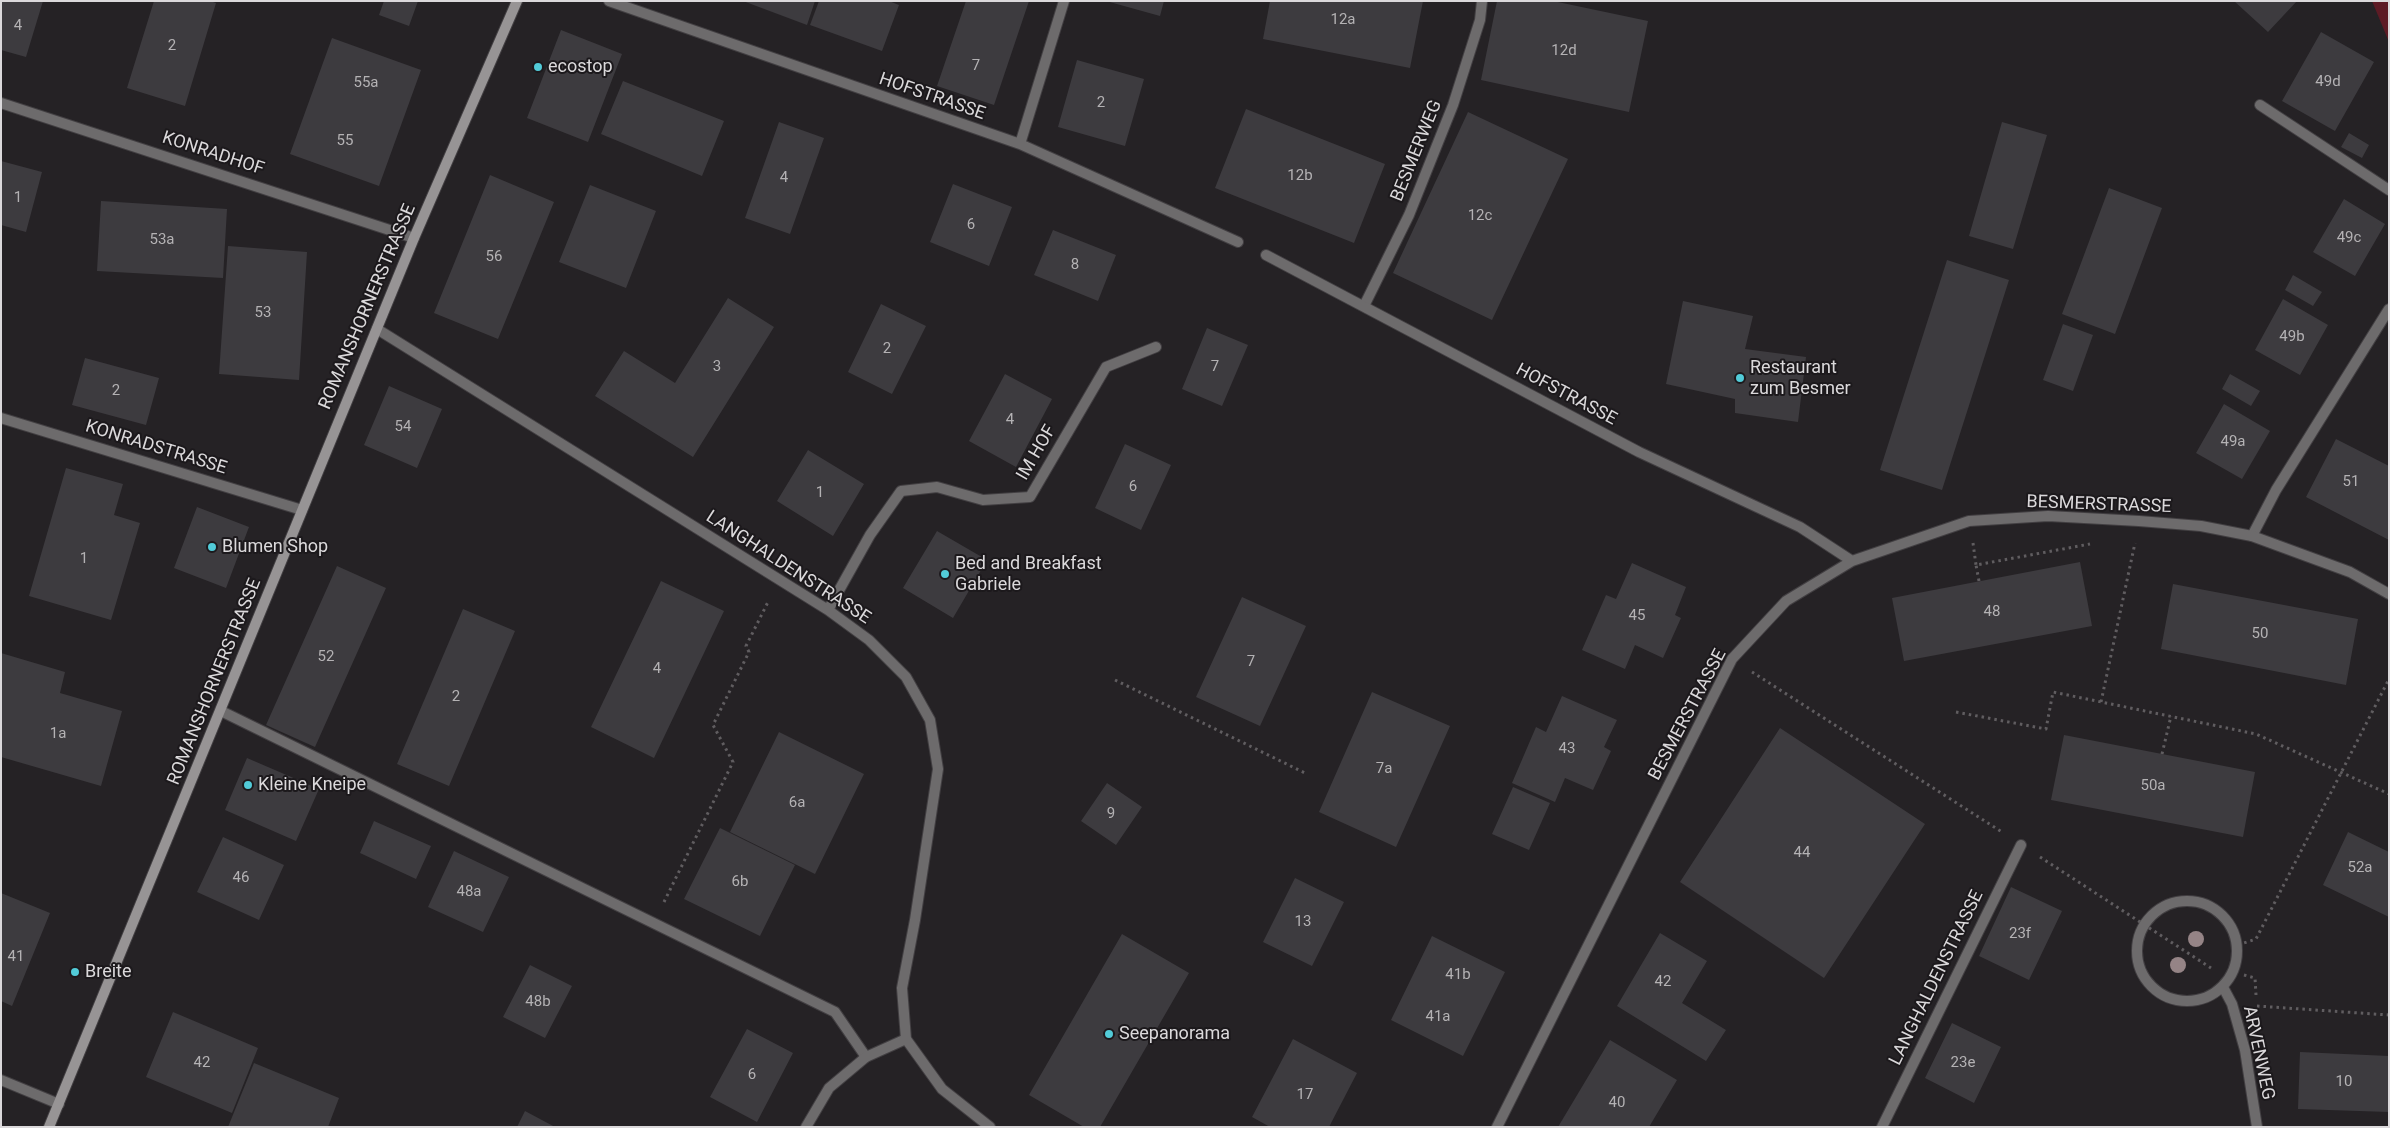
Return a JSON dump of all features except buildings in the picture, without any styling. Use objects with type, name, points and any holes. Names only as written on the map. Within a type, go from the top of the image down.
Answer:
[{"type":"street","name":"ROMANSHORNERSTRASSE","points":[[48,1127],[221,711],[414,238],[517,1]]},
{"type":"street","name":"HOFSTRASSE","points":[[609,1],[1020,144],[1238,242]]},
{"type":"street","points":[[1020,144],[1064,1]]},
{"type":"street","name":"BESMERWEG","points":[[1364,306],[1409,215],[1453,105],[1480,20],[1482,1]]},
{"type":"street","name":"KONRADHOF","points":[[1,103],[414,238]]},
{"type":"street","points":[[2260,105],[2389,190]]},
{"type":"street","name":"HOFSTRASSE","points":[[1266,254],[1639,452],[1800,527],[1852,561]]},
{"type":"street","points":[[2252,536],[2276,490],[2389,309]]},
{"type":"street","name":"LANGHALDENSTRASSE","points":[[377,329],[828,610],[869,640],[906,677],[930,720],[938,769],[915,920],[902,988],[906,1039]]},
{"type":"street","name":"IM HOF","points":[[828,610],[870,535],[901,491],[938,487],[983,500],[1030,497],[1106,367],[1156,347]]},
{"type":"street","name":"KONRADSTRASSE","points":[[1,418],[302,510]]},
{"type":"street","name":"BESMERSTRASSE","points":[[1497,1127],[1732,659],[1786,601],[1852,561],[1969,521],[2048,516],[2201,526],[2252,536],[2350,572],[2389,594]]},
{"type":"street","points":[[221,711],[834,1012],[866,1058]]},
{"type":"street","name":"LANGHALDENSTRASSE","points":[[1882,1127],[2021,844]]},
{"type":"street","points":[[2144,924],[2154,912],[2167,904],[2183,900],[2198,901],[2212,907],[2224,916],[2233,930],[2238,944]]},
{"type":"street","name":"ARVENWEG","points":[[2144,924],[2138,939],[2137,956],[2141,972],[2150,985],[2162,995],[2178,1001],[2194,1001],[2210,997],[2223,987],[2233,972],[2238,959],[2238,944]]},
{"type":"street","name":"ARVENWEG","points":[[2223,987],[2232,1004],[2245,1050],[2257,1127]]},
{"type":"street","points":[[806,1127],[829,1088],[866,1058],[906,1039],[942,1089],[990,1127]]},
{"type":"street","points":[[1,1080],[59,1104]]},
{"type":"path","points":[[1976,565],[2100,542]]},
{"type":"path","points":[[1973,543],[1979,581]]},
{"type":"path","points":[[2126,544],[2135,544]]},
{"type":"path","points":[[2102,702],[2132,562]]},
{"type":"path","points":[[653,923],[733,762],[713,725],[749,652],[746,646],[779,579]]},
{"type":"path","points":[[1732,659],[2212,968]]},
{"type":"path","points":[[2238,944],[2256,939],[2389,678]]},
{"type":"path","points":[[1115,680],[1306,773]]},
{"type":"path","points":[[1956,712],[2046,729],[2053,692],[2256,734],[2389,794]]},
{"type":"path","points":[[2162,754],[2171,716]]},
{"type":"path","points":[[2251,976],[2255,978],[2256,1006]]},
{"type":"path","points":[[2232,1004],[2389,1015]]},
{"type":"shaded area","points":[[2372,1],[2389,1],[2389,42]]},
{"type":"place","name":"ecostop","points":[[538,67]]},
{"type":"place","name":"Restaurant zum Besmer","points":[[1740,378]]},
{"type":"place","name":"Blumen Shop","points":[[212,547]]},
{"type":"place","name":"Bed and Breakfast Gabriele","points":[[945,574]]},
{"type":"place","name":"Kleine Kneipe","points":[[248,785]]},
{"type":"place","name":"Breite","points":[[75,972]]},
{"type":"place","name":"Seepanorama","points":[[1109,1034]]}]
